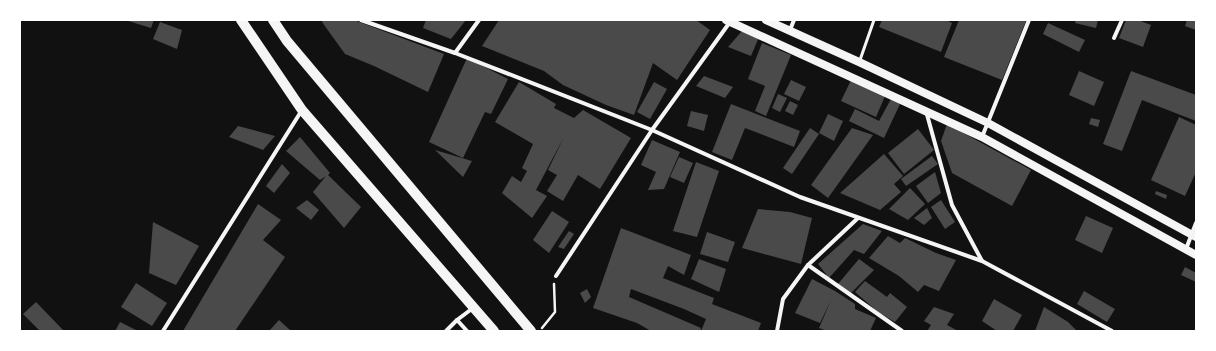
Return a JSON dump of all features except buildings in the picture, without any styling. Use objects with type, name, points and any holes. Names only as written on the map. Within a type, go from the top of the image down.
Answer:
[{"type":"main road","points":[[241,20],[302,110],[494,331]]},
{"type":"main road","points":[[273,20],[287,41],[531,331]]},
{"type":"main road","points":[[766,20],[988,123],[1194,236]]},
{"type":"main road","points":[[728,21],[982,137],[1196,255]]},
{"type":"street","points":[[360,20],[455,53],[652,130],[800,198],[982,261],[1112,331]]},
{"type":"street","points":[[455,53],[479,20]]},
{"type":"street","points":[[790,30],[794,20]]},
{"type":"street","points":[[982,137],[1029,20]]},
{"type":"street","points":[[1114,38],[1122,20]]},
{"type":"street","points":[[556,276],[652,130],[728,21]]},
{"type":"street","points":[[163,331],[302,110]]},
{"type":"street","points":[[926,111],[952,205],[982,261]]},
{"type":"street","points":[[777,331],[783,299],[808,265],[858,218]]},
{"type":"street","points":[[1186,249],[1194,236],[1196,223]]},
{"type":"street","points":[[808,265],[902,331]]},
{"type":"street","points":[[446,331],[474,308]]},
{"type":"street","points":[[458,320],[467,331]]},
{"type":"lane","points":[[859,62],[874,20]]},
{"type":"path","points":[[544,327],[555,312],[553,285],[556,276]]}]
